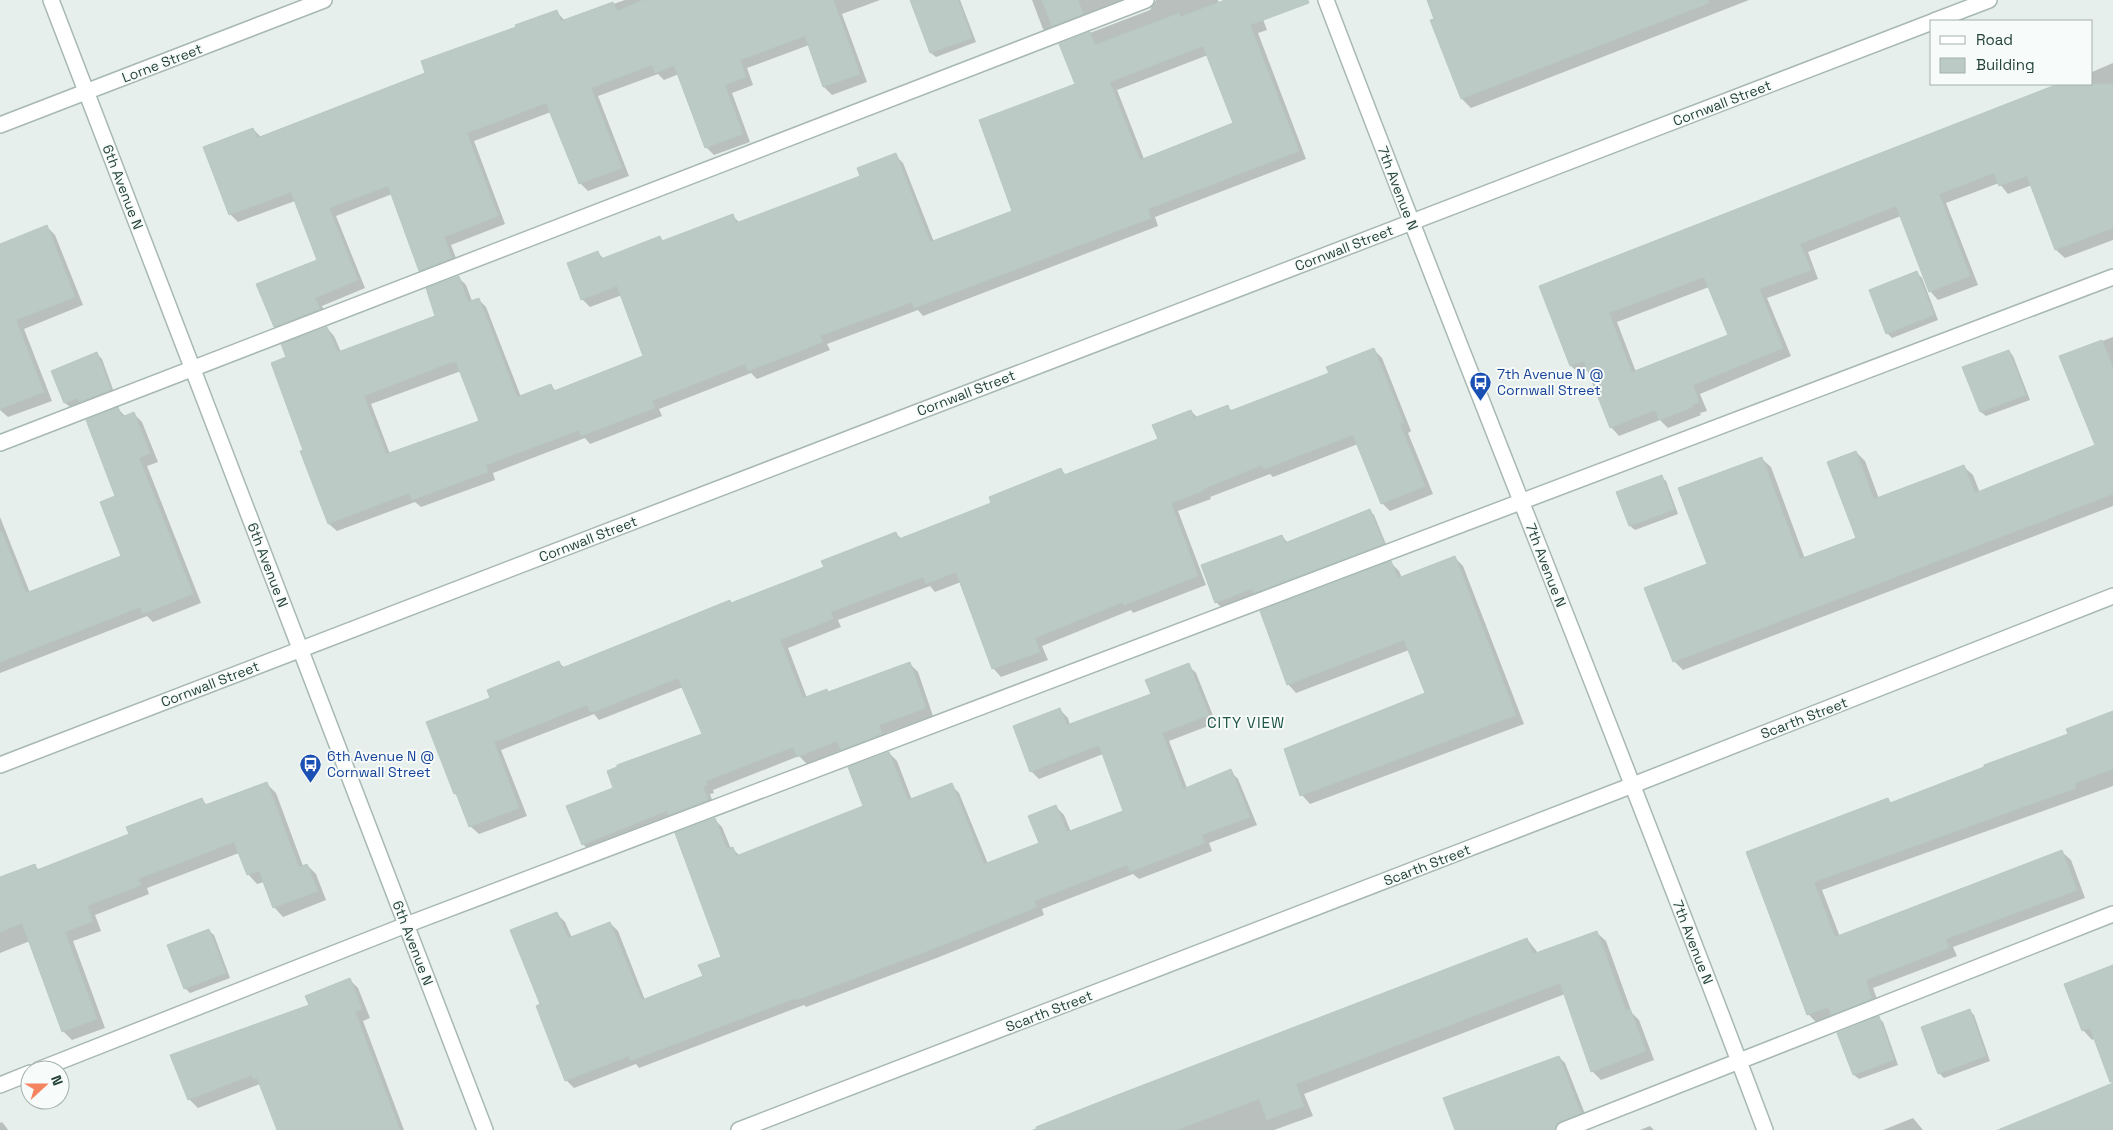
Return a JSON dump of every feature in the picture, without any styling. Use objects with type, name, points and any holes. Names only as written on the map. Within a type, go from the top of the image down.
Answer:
[{"type":"street","name":"6th Avenue N","points":[[51,0],[485,1130]]},
{"type":"street","name":"Lorne Street","points":[[0,125],[324,0]]},
{"type":"street","points":[[0,443],[1146,0]]},
{"type":"street","name":"7th Avenue N","points":[[1326,0],[1411,222],[1633,785],[1765,1130]]},
{"type":"street","name":"Cornwall Street","points":[[1938,20],[1989,0]]},
{"type":"street","name":"Cornwall Street","points":[[0,765],[1930,23]]},
{"type":"street","points":[[63,1060],[406,925],[1522,503],[2113,277]]},
{"type":"street","name":"Scarth Street","points":[[739,1130],[1633,785],[2113,596]]},
{"type":"street","points":[[1564,1130],[2113,914]]},
{"type":"street","points":[[0,1085],[20,1077]]},
{"type":"building","points":[[643,0],[833,0],[860,74],[823,87],[805,36],[740,60],[746,77],[725,85],[743,134],[705,148],[674,65],[655,73],[652,65],[591,88],[622,168],[579,184],[546,103],[467,133],[498,216],[444,237],[452,258],[419,271],[388,186],[329,208],[358,280],[315,298],[320,309],[274,327],[256,284],[317,260],[291,192],[229,215],[203,147],[253,128],[257,138],[425,73],[421,61],[516,27],[515,25],[557,10],[561,21],[613,2],[617,11]]},
{"type":"building","points":[[910,0],[958,0],[972,38],[930,53]]},
{"type":"building","points":[[1042,0],[1078,0],[1083,14],[1052,26]]},
{"type":"building","points":[[1225,0],[1308,0],[1309,3],[1250,25],[1299,151],[1148,209],[1151,218],[914,308],[912,302],[820,336],[823,342],[748,371],[745,364],[652,401],[655,408],[581,436],[579,430],[486,465],[488,472],[412,500],[409,493],[328,524],[300,451],[303,450],[271,363],[286,357],[281,344],[327,327],[338,352],[435,316],[426,288],[459,276],[468,302],[479,298],[517,397],[551,384],[554,391],[643,356],[617,286],[581,300],[567,263],[598,251],[601,259],[660,236],[662,241],[733,214],[736,223],[860,176],[857,168],[896,153],[930,242],[1012,211],[979,120],[1075,84],[1059,44],[1090,32],[1095,45],[1179,13],[1180,17]],"holes":[[[1203,46],[1233,123],[1140,160],[1110,82]],[[456,362],[479,421],[386,454],[364,396]]]},
{"type":"building","points":[[1427,0],[1708,0],[1709,3],[1461,99],[1430,20],[1434,19]]},
{"type":"building","points":[[2113,84],[2113,228],[2055,250],[2027,176],[1999,186],[1994,173],[1939,194],[1970,276],[1929,292],[1896,206],[1800,244],[1811,270],[1759,289],[1783,348],[1693,385],[1699,402],[1692,405],[1693,407],[1659,420],[1655,410],[1610,428],[1584,361],[1570,366],[1539,286],[2055,85]],"holes":[[[1704,277],[1728,335],[1632,372],[1609,313]]]},
{"type":"building","points":[[47,225],[75,297],[16,320],[44,392],[0,409],[0,244]]},
{"type":"building","points":[[1917,271],[1934,315],[1886,334],[1869,290]]},
{"type":"building","points":[[2102,340],[2113,368],[2113,494],[1673,662],[1644,588],[1707,564],[1678,488],[1762,457],[1800,559],[1856,538],[1827,462],[1856,451],[1874,499],[1964,465],[1975,493],[2095,445],[2059,356]]},
{"type":"building","points":[[1374,348],[1404,423],[1400,424],[1425,486],[1381,504],[1353,435],[1264,469],[1262,465],[1203,489],[1203,491],[1171,503],[1198,576],[1124,605],[1123,602],[1035,638],[1040,652],[992,669],[956,572],[926,584],[923,577],[831,612],[833,619],[780,640],[803,698],[827,689],[828,692],[910,662],[926,708],[879,725],[882,734],[841,750],[837,741],[797,757],[793,747],[706,781],[707,785],[703,786],[708,800],[668,815],[667,811],[582,845],[566,806],[613,788],[607,771],[617,767],[617,765],[702,734],[678,678],[596,711],[590,712],[587,705],[494,742],[519,808],[469,827],[426,722],[490,698],[487,690],[559,661],[562,668],[730,600],[731,603],[824,567],[821,561],[896,532],[899,539],[991,503],[989,497],[1061,468],[1064,475],[1158,439],[1152,425],[1191,410],[1194,418],[1228,405],[1230,411],[1329,373],[1326,367]]},
{"type":"building","points":[[2009,350],[2026,395],[1980,412],[1962,367]]},
{"type":"building","points":[[97,352],[111,390],[79,402],[78,398],[64,403],[51,371]]},
{"type":"building","points":[[118,407],[122,417],[134,412],[150,453],[139,458],[193,594],[143,614],[140,607],[0,662],[0,532],[2,532],[26,593],[121,556],[100,502],[115,496],[86,420]]},
{"type":"building","points":[[1662,475],[1674,510],[1629,526],[1616,492]]},
{"type":"building","points":[[1370,509],[1384,544],[1253,593],[1252,589],[1215,603],[1201,565],[1282,535],[1285,543]]},
{"type":"building","points":[[1455,556],[1516,715],[1300,796],[1284,749],[1425,693],[1404,640],[1287,685],[1260,611],[1391,561],[1398,578]]},
{"type":"building","points":[[1189,663],[1209,715],[1162,733],[1183,789],[1231,769],[1250,817],[1202,835],[1205,843],[1130,872],[1127,865],[1034,901],[1037,907],[925,952],[797,1000],[796,998],[630,1061],[629,1056],[565,1081],[536,1006],[540,1004],[510,930],[557,912],[568,938],[610,922],[642,1000],[703,976],[698,965],[721,957],[675,833],[715,818],[727,849],[733,847],[736,856],[863,806],[848,767],[889,752],[908,800],[952,783],[984,864],[1039,843],[1028,816],[1056,805],[1067,832],[1123,811],[1099,745],[1030,772],[1013,726],[1060,708],[1067,725],[1151,694],[1145,680]]},
{"type":"building","points":[[2113,711],[2113,769],[2075,783],[2076,788],[1814,882],[1835,937],[2062,850],[2077,890],[1946,939],[1949,948],[1866,980],[1872,999],[1831,1015],[1828,1007],[1807,1015],[1746,852],[1888,798],[1890,803],[1984,767],[1984,765],[2068,734],[2066,729]]},
{"type":"building","points":[[267,782],[299,867],[307,864],[318,891],[273,908],[259,871],[247,875],[234,842],[138,879],[141,885],[87,906],[93,921],[65,932],[97,1019],[62,1032],[22,923],[0,932],[0,877],[35,864],[37,870],[129,834],[126,827],[202,798],[205,805]]},
{"type":"building","points":[[209,929],[226,973],[184,989],[167,945]]},
{"type":"building","points":[[1597,931],[1626,1010],[1630,1009],[1646,1051],[1591,1072],[1560,983],[1296,1084],[1304,1106],[1267,1120],[1259,1099],[1176,1130],[1037,1130],[1036,1127],[1125,1092],[1527,938],[1533,954]]},
{"type":"building","points":[[2113,965],[2113,1082],[2110,1082],[2090,1028],[2082,1031],[2064,984]]},
{"type":"building","points":[[350,978],[362,1009],[355,1012],[400,1130],[277,1130],[257,1078],[253,1079],[252,1075],[188,1100],[170,1055],[309,1005],[305,996]]},
{"type":"building","points":[[1970,1009],[1986,1056],[1938,1074],[1921,1027]]},
{"type":"building","points":[[1879,1016],[1894,1060],[1853,1075],[1837,1033]]},
{"type":"building","points":[[1559,1056],[1581,1113],[1560,1122],[1556,1125],[1555,1130],[1455,1130],[1443,1098]]},
{"type":"building","points":[[2113,1083],[2113,1130],[2000,1130],[2000,1129]]},
{"type":"place","name":"7th Avenue N @ Cornwall Street","points":[[1481,401]]},
{"type":"place","name":"6th Avenue N @ Cornwall Street","points":[[311,783]]},
{"type":"district","name":"CITY VIEW","points":[[1246,723]]}]
